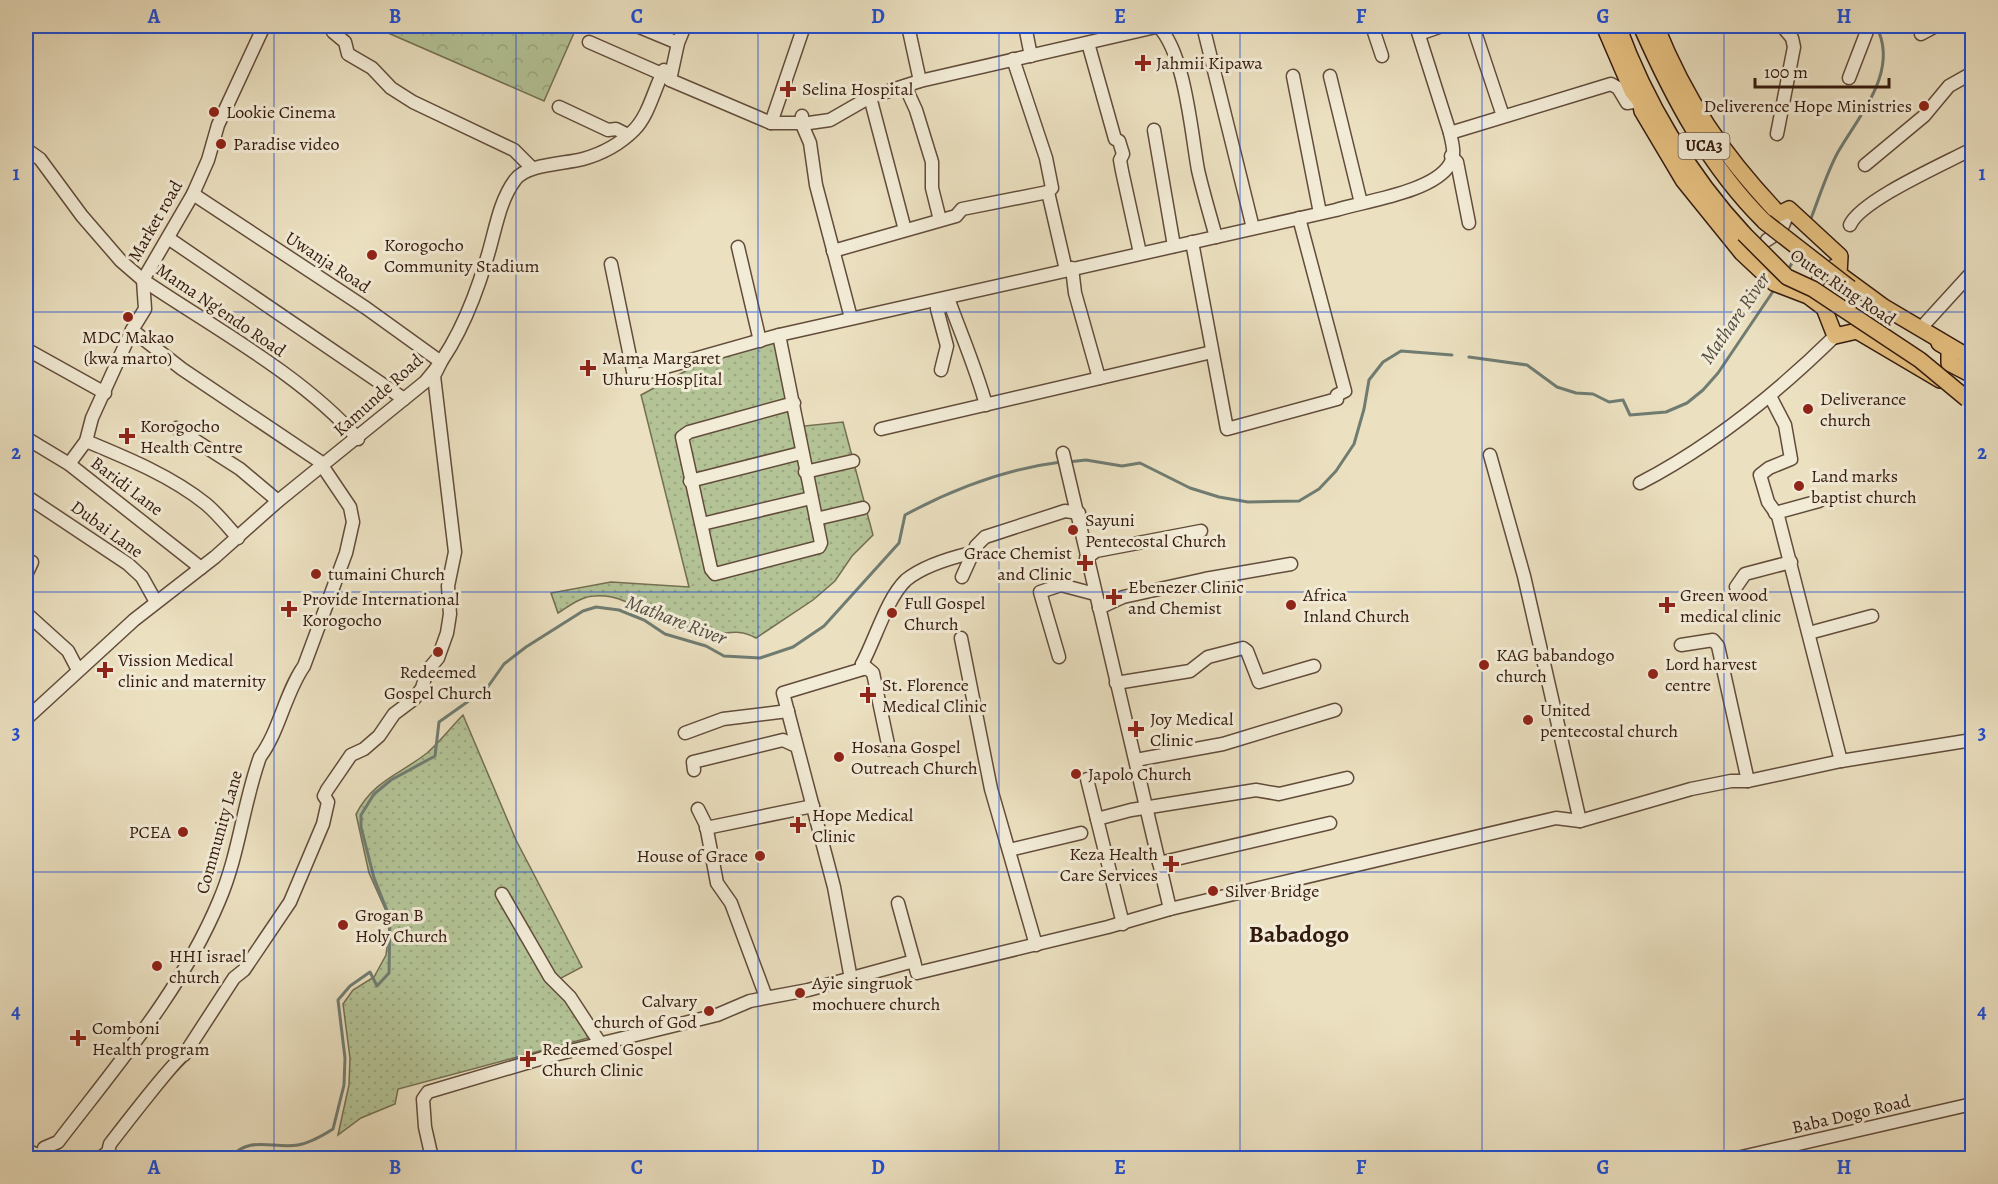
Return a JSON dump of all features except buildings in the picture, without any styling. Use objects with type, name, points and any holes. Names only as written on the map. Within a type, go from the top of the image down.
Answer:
[{"type":"main road","name":"Outer Ring Road","points":[[1641,26],[1656,60],[1717,168],[1750,207],[1765,222],[1858,294],[1949,349],[1949,363],[1972,375]]},
{"type":"main road","name":"Outer Ring Road","points":[[1656,26],[1700,116],[1731,161],[1784,211],[1840,256],[1839,274],[1884,307],[1972,359]]},
{"type":"main road","name":"Outer Ring Road","points":[[1610,29],[1698,178],[1730,219],[1766,258],[1787,277],[1813,289],[1920,360],[1970,398]]},
{"type":"main road","name":"UCA3","points":[[1610,29],[1620,69],[1683,180],[1753,263],[1774,283],[1811,298]]},
{"type":"main road","name":"Outer Ring Road","points":[[1811,298],[1824,308],[1835,336],[1857,331],[1970,398]]},
{"type":"street","name":"Market road","points":[[69,464],[86,441],[92,418],[132,330],[145,309],[143,280],[193,195],[208,160],[219,125],[264,26]]},
{"type":"street","points":[[333,26],[333,32],[345,42],[348,54],[372,68],[391,88],[442,117],[514,150],[532,168],[551,166],[595,155],[628,135],[640,124],[666,77],[685,26]]},
{"type":"street","points":[[638,26],[678,43]]},
{"type":"street","points":[[771,123],[804,26]]},
{"type":"street","points":[[908,26],[920,81]]},
{"type":"street","points":[[1025,26],[1031,56]]},
{"type":"street","points":[[589,42],[771,123],[809,123],[830,120],[870,97],[920,81],[1088,43],[1127,30],[1159,26],[1170,37],[1174,51],[1190,118],[1199,172],[1216,237]]},
{"type":"street","points":[[1203,26],[1253,228]]},
{"type":"street","points":[[1372,26],[1382,56]]},
{"type":"street","points":[[611,264],[634,376],[779,335],[851,318],[949,301],[1069,269],[1299,218],[1424,185],[1440,175],[1450,164],[1454,151],[1417,30],[1442,26]]},
{"type":"street","points":[[1473,26],[1503,116]]},
{"type":"street","points":[[1777,134],[1794,47],[1792,38],[1782,26]]},
{"type":"street","points":[[1849,78],[1869,26]]},
{"type":"street","points":[[1921,34],[1936,26]]},
{"type":"street","points":[[1088,43],[1115,139],[1119,141],[1123,154],[1120,160],[1140,253]]},
{"type":"street","points":[[833,251],[958,215],[962,209],[1048,192],[1052,188],[1046,158],[1013,60]]},
{"type":"street","points":[[1865,165],[1924,116],[1949,86],[1972,73]]},
{"type":"street","points":[[1293,76],[1320,213]]},
{"type":"street","points":[[1330,76],[1361,202]]},
{"type":"street","points":[[1450,133],[1611,84],[1618,88],[1628,103],[1640,101]]},
{"type":"street","points":[[905,86],[916,110],[932,162],[932,188],[940,220]]},
{"type":"street","points":[[870,97],[905,230]]},
{"type":"street","points":[[559,107],[608,130],[616,129],[628,135]]},
{"type":"street","points":[[809,123],[803,115],[801,120],[810,143],[816,185],[851,318]]},
{"type":"street","points":[[1154,130],[1174,246]]},
{"type":"street","name":"Mama Ng'endo Road","points":[[26,149],[40,159],[82,216],[122,261],[143,280],[296,382],[338,416],[358,438]]},
{"type":"street","points":[[1850,225],[1855,215],[1868,205],[1972,149]]},
{"type":"street","points":[[1450,164],[1451,154],[1457,162],[1469,223]]},
{"type":"street","name":"Kamunde Road","points":[[26,719],[156,602],[238,538],[278,501],[425,382],[441,362],[482,273],[496,222],[510,189],[516,178],[532,168]]},
{"type":"street","points":[[1048,192],[1098,378]]},
{"type":"street","name":"Uwanja Road","points":[[193,195],[366,308],[441,362]]},
{"type":"street","points":[[1767,240],[1779,231],[1786,218],[1784,211]]},
{"type":"street","points":[[1192,242],[1227,429],[1337,399],[1336,395],[1345,391],[1299,218]]},
{"type":"street","points":[[168,238],[404,399]]},
{"type":"street","points":[[738,247],[760,341]]},
{"type":"street","points":[[1811,298],[1822,274],[1840,264],[1839,274]]},
{"type":"street","points":[[1920,329],[1972,272]]},
{"type":"street","points":[[941,370],[947,346],[937,309],[949,301]]},
{"type":"street","points":[[949,301],[956,325],[976,366],[986,405]]},
{"type":"street","name":"Community Lane","points":[[47,1158],[44,1148],[58,1142],[169,994],[190,961],[220,899],[260,757],[268,746],[269,738],[291,696],[292,682],[304,666],[351,535],[353,522],[350,507],[322,465],[182,369],[132,330]]},
{"type":"street","points":[[779,335],[794,403],[801,453],[821,543],[819,547],[715,574],[711,568],[690,481],[682,437],[794,403]]},
{"type":"street","points":[[1640,483],[1671,466],[1770,396],[1835,336]]},
{"type":"street","points":[[26,349],[105,393]]},
{"type":"street","points":[[881,429],[1212,352]]},
{"type":"street","points":[[100,1158],[108,1152],[110,1144],[146,1102],[170,1066],[178,1057],[184,1055],[234,978],[244,970],[286,910],[322,824],[328,802],[325,795],[332,781],[351,755],[364,749],[379,736],[394,714],[414,699],[422,687],[427,672],[438,658],[447,633],[450,614],[448,586],[455,552],[434,376],[441,362]]},
{"type":"street","points":[[1770,396],[1785,424],[1791,459],[1769,468],[1760,475],[1791,562],[1841,761]]},
{"type":"street","points":[[176,428],[240,469],[278,501]]},
{"type":"street","name":"Baridi Lane","points":[[26,438],[69,464],[201,567]]},
{"type":"street","points":[[86,441],[142,466],[190,493],[208,505],[238,538]]},
{"type":"street","points":[[690,481],[801,453]]},
{"type":"street","points":[[1064,454],[1086,558],[1170,909]]},
{"type":"street","points":[[1490,455],[1524,576],[1580,821]]},
{"type":"street","points":[[805,472],[853,461]]},
{"type":"street","name":"Dubai Lane","points":[[26,496],[128,564],[142,577],[156,602]]},
{"type":"street","points":[[702,524],[811,498]]},
{"type":"street","points":[[1775,513],[1820,501]]},
{"type":"street","points":[[816,519],[863,508]]},
{"type":"street","points":[[962,576],[976,546],[985,537],[1065,511],[1078,513]]},
{"type":"street","points":[[1086,558],[1096,551],[1201,531]]},
{"type":"street","points":[[798,693],[825,687],[864,666],[898,591],[907,580],[952,557],[971,553]]},
{"type":"street","points":[[26,562],[32,562],[26,575]]},
{"type":"street","points":[[1736,587],[1745,574],[1791,562]]},
{"type":"street","points":[[1099,608],[1123,597],[1205,579],[1291,564]]},
{"type":"street","points":[[1059,657],[1040,592],[1061,585],[1095,594]]},
{"type":"street","points":[[26,613],[68,651],[78,670]]},
{"type":"street","points":[[1809,633],[1872,616]]},
{"type":"street","points":[[961,638],[991,789],[1036,945]]},
{"type":"street","points":[[1681,645],[1713,640],[1718,646],[1748,781]]},
{"type":"street","points":[[1116,683],[1190,670],[1196,668],[1201,660],[1243,648],[1247,651],[1259,682],[1314,666]]},
{"type":"street","points":[[851,979],[834,887],[783,693],[864,666]]},
{"type":"street","points":[[864,666],[873,673],[889,748]]},
{"type":"street","points":[[1136,760],[1223,744],[1335,710]]},
{"type":"street","points":[[685,734],[723,719],[788,711]]},
{"type":"street","points":[[694,770],[693,762],[783,740],[796,746]]},
{"type":"street","points":[[898,903],[917,973],[1123,924],[1170,909],[1556,818],[1580,821],[1691,789],[1731,781],[1748,781],[1841,761],[1972,740]]},
{"type":"street","points":[[1097,819],[1256,790],[1279,794],[1347,778]]},
{"type":"street","points":[[1088,779],[1123,924]]},
{"type":"street","points":[[706,828],[813,806]]},
{"type":"street","points":[[698,809],[706,828],[717,883],[730,903],[766,997]]},
{"type":"street","points":[[1159,864],[1330,823]]},
{"type":"street","points":[[1009,850],[1081,833]]},
{"type":"street","points":[[502,894],[550,977],[570,997],[600,1043]]},
{"type":"street","points":[[432,1158],[425,1127],[423,1099],[428,1092],[600,1043],[717,1015],[766,997],[851,979],[914,962]]},
{"type":"street","name":"Baba Dogo Road","points":[[1737,1158],[1972,1104]]},
{"type":"street","points":[[26,1150],[47,1158]]},
{"type":"green space","points":[[372,26],[577,26],[544,101]]},
{"type":"green space","points":[[762,330],[785,350],[795,427],[843,422],[873,535],[852,556],[835,581],[813,600],[756,638],[736,632],[710,635],[683,630],[663,623],[623,600],[605,596],[585,598],[558,613],[551,593],[611,582],[689,587],[641,395]]},
{"type":"green space","points":[[463,715],[516,840],[582,967],[561,978],[588,1038],[398,1089],[395,1104],[361,1118],[338,1135],[349,1085],[350,1058],[343,1004],[353,990],[374,977],[386,955],[389,931],[386,911],[369,873],[356,814],[371,793],[427,753]]},
{"type":"waterway","name":"Mathare River","points":[[1810,221],[1834,160],[1866,107],[1880,75],[1883,59],[1882,42],[1876,26]]},
{"type":"waterway","name":"Mathare River","points":[[1788,270],[1797,254]]},
{"type":"waterway","name":"Mathare River","points":[[1469,357],[1527,365],[1557,387],[1576,393],[1593,394],[1609,402],[1623,400],[1630,415],[1666,412],[1687,403],[1703,390],[1718,373],[1774,290]]},
{"type":"waterway","name":"Mathare River","points":[[1068,462],[1086,460],[1122,466],[1140,463],[1190,488],[1219,497],[1248,502],[1299,501],[1319,489],[1336,471],[1354,444],[1369,380],[1383,362],[1401,351],[1452,355]]},
{"type":"waterway","name":"Mathare River","points":[[230,1158],[245,1147],[262,1144],[298,1145],[320,1137],[333,1129],[344,1085],[345,1058],[338,1000],[350,986],[370,972],[377,986],[389,973],[390,918],[374,878],[361,827],[361,815],[374,794],[391,780],[435,756],[439,722],[487,688],[504,664],[526,647],[583,611],[596,607],[619,610],[644,620],[665,634],[706,646],[724,656],[760,658],[793,647],[824,626],[899,543],[905,515],[943,496],[981,481],[1020,469],[1061,462]]},
{"type":"place","name":"Jahmii Kipawa","points":[[1143,63]]},
{"type":"place","name":"Selina Hospital","points":[[788,89]]},
{"type":"place","name":"Deliverence Hope Ministries","points":[[1924,106]]},
{"type":"place","name":"Lookie Cinema","points":[[214,112]]},
{"type":"place","name":"Paradise video","points":[[221,144]]},
{"type":"place","name":"Korogocho Community Stadium","points":[[372,255]]},
{"type":"place","name":"MDC Makao (kwa marto)","points":[[128,317]]},
{"type":"place","name":"Mama Margaret Uhuru Hosp[ital","points":[[588,368]]},
{"type":"place","name":"Deliverance church","points":[[1808,409]]},
{"type":"place","name":"Korogocho Health Centre","points":[[127,436]]},
{"type":"place","name":"Land marks baptist church","points":[[1799,486]]},
{"type":"place","name":"Sayuni Pentecostal Church","points":[[1073,530]]},
{"type":"place","name":"Grace Chemist and Clinic","points":[[1085,563]]},
{"type":"place","name":"tumaini Church","points":[[316,574]]},
{"type":"place","name":"Ebenezer Clinic and Chemist","points":[[1114,597]]},
{"type":"place","name":"Africa Inland Church","points":[[1291,605]]},
{"type":"place","name":"Green wood medical clinic","points":[[1667,605]]},
{"type":"place","name":"Provide International Korogocho","points":[[289,609]]},
{"type":"place","name":"Full Gospel Church","points":[[892,613]]},
{"type":"place","name":"Redeemed Gospel Church","points":[[438,652]]},
{"type":"place","name":"KAG babandogo church","points":[[1484,665]]},
{"type":"place","name":"Vission Medical clinic and maternity","points":[[105,670]]},
{"type":"place","name":"Lord harvest centre","points":[[1653,674]]},
{"type":"place","name":"St. Florence Medical Clinic","points":[[868,695]]},
{"type":"place","name":"United pentecostal church","points":[[1528,720]]},
{"type":"place","name":"Joy Medical Clinic","points":[[1136,729]]},
{"type":"place","name":"Hosana Gospel Outreach Church","points":[[839,757]]},
{"type":"place","name":"Japolo Church","points":[[1076,774]]},
{"type":"place","name":"Hope Medical Clinic","points":[[798,825]]},
{"type":"place","name":"PCEA","points":[[183,832]]},
{"type":"place","name":"House of Grace","points":[[760,856]]},
{"type":"place","name":"Keza Health Care Services","points":[[1171,864]]},
{"type":"place","name":"Silver Bridge","points":[[1213,891]]},
{"type":"place","name":"Grogan B Holy Church","points":[[343,925]]},
{"type":"place","name":"HHI israel church","points":[[157,966]]},
{"type":"place","name":"Ayie singruok mochuere church","points":[[800,993]]},
{"type":"place","name":"Calvary church of God","points":[[709,1011]]},
{"type":"place","name":"Comboni Health program","points":[[78,1038]]},
{"type":"place","name":"Redeemed Gospel Church Clinic","points":[[528,1059]]},
{"type":"district","name":"Babadogo","points":[[1299,934]]}]
